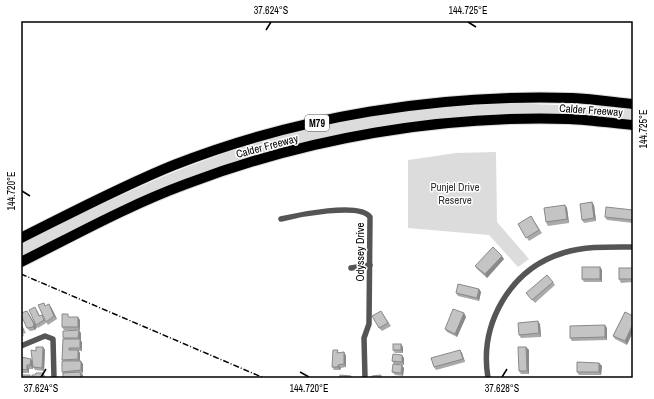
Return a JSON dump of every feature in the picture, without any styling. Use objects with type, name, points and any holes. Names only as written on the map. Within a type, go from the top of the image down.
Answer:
[{"type":"highway","name":"Calder Freeway","points":[[21,238],[114,192],[175,165],[233,145],[300,126],[430,103],[505,98],[573,98],[633,104]]},
{"type":"highway","name":"Calder Freeway","points":[[25,260],[127,208],[186,184],[242,164],[303,148],[374,133],[434,124],[509,120],[570,120],[633,125]]},
{"type":"street","name":"Odyssey Drive","points":[[281,219],[321,211],[365,212],[370,219],[369,324],[364,338],[365,378]]},
{"type":"street","points":[[487,376],[489,336],[492,323],[501,302],[525,274],[543,261],[563,252],[591,247],[633,247]]},
{"type":"street","points":[[351,268],[370,265]]},
{"type":"street","points":[[21,346],[45,336],[53,338],[54,378]]},
{"type":"green space","points":[[507,103],[633,108],[633,121],[518,115],[475,115],[393,125],[317,139],[260,155],[21,258],[21,244],[93,208],[129,191],[203,161],[241,148],[279,136],[341,121],[436,108]]},
{"type":"green space","name":"Punjel Drive Reserve","points":[[496,152],[497,222],[529,259],[518,267],[489,235],[408,228],[408,160],[456,153]]},
{"type":"building","points":[[592,202],[594,218],[582,220],[580,204]]},
{"type":"building","points":[[565,205],[567,219],[546,222],[544,208]]},
{"type":"building","points":[[606,207],[633,210],[633,220],[605,217]]},
{"type":"building","points":[[531,216],[539,230],[526,238],[518,224]]},
{"type":"building","points":[[493,247],[502,256],[485,274],[475,266]]},
{"type":"building","points":[[582,267],[600,267],[600,279],[582,279]]},
{"type":"building","points":[[619,268],[633,268],[633,279],[619,279]]},
{"type":"building","points":[[547,275],[553,282],[532,300],[526,293]]},
{"type":"building","points":[[458,284],[479,289],[477,298],[456,293]]},
{"type":"building","points":[[44,303],[45,306],[49,304],[54,316],[46,322],[38,305]]},
{"type":"building","points":[[35,307],[39,316],[42,315],[44,320],[36,325],[29,310]]},
{"type":"building","points":[[453,309],[464,313],[455,334],[445,329]]},
{"type":"building","points":[[27,311],[34,324],[33,327],[27,328],[21,315],[21,313]]},
{"type":"building","points":[[381,311],[388,323],[379,328],[372,316]]},
{"type":"building","points":[[625,312],[633,316],[633,324],[625,341],[613,336]]},
{"type":"building","points":[[62,314],[68,314],[68,317],[78,317],[78,327],[62,327]]},
{"type":"building","points":[[538,321],[539,333],[519,335],[518,323]]},
{"type":"building","points":[[605,325],[605,337],[570,338],[570,326]]},
{"type":"building","points":[[79,330],[78,338],[63,338],[63,331]]},
{"type":"building","points":[[63,339],[80,339],[80,348],[69,348],[69,350],[78,350],[78,359],[62,360]]},
{"type":"building","points":[[393,344],[401,344],[401,350],[393,350]]},
{"type":"building","points":[[36,347],[43,347],[42,368],[33,367],[31,350],[36,351]]},
{"type":"building","points":[[518,347],[526,347],[527,371],[519,371]]},
{"type":"building","points":[[333,350],[338,350],[337,353],[344,352],[344,364],[338,365],[338,367],[332,367]]},
{"type":"building","points":[[460,350],[463,359],[434,367],[431,358]]},
{"type":"building","points":[[393,354],[402,355],[402,362],[392,361]]},
{"type":"building","points":[[21,357],[31,359],[30,365],[27,365],[27,370],[21,369]]},
{"type":"building","points":[[62,361],[81,361],[81,370],[62,372]]},
{"type":"building","points":[[577,362],[599,363],[599,372],[577,372]]},
{"type":"building","points":[[393,364],[402,365],[401,373],[392,372]]},
{"type":"building","points":[[80,372],[81,378],[63,378],[63,373]]},
{"type":"building","points":[[36,373],[43,373],[42,378],[32,378],[32,375],[35,375]]},
{"type":"building","points":[[21,375],[30,375],[30,378],[21,378]]},
{"type":"building","points":[[340,375],[351,376],[351,378],[340,378]]},
{"type":"building","points":[[381,375],[381,378],[372,378],[372,376]]},
{"type":"railway","points":[[21,274],[264,378]]}]
